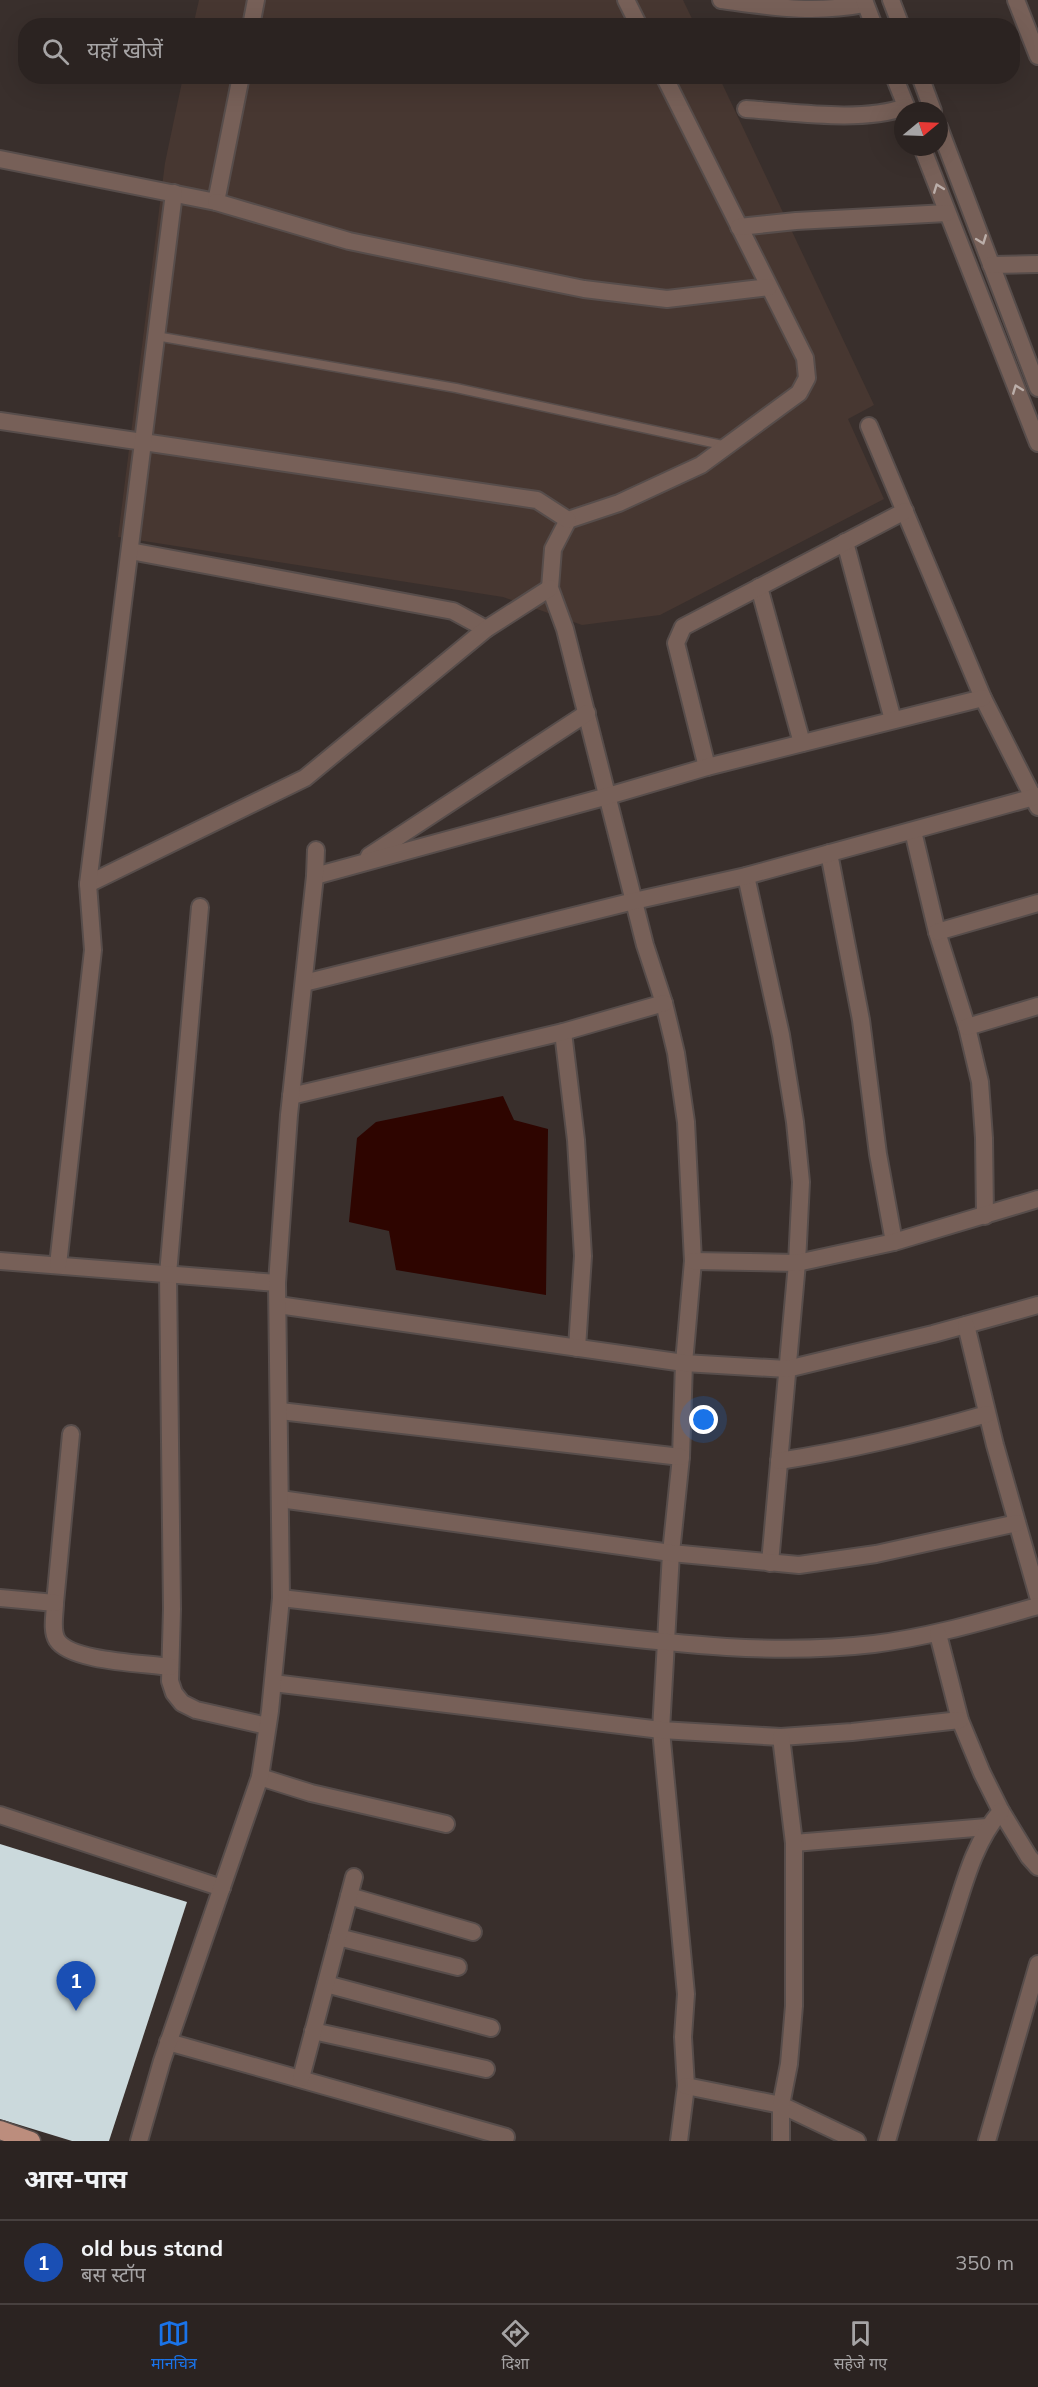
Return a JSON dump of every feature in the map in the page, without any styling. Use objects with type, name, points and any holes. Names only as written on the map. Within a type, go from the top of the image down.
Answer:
[{"type":"main road","points":[[0,2130],[31,2141]]},
{"type":"street","points":[[253,18],[256,0]]},
{"type":"street","points":[[626,0],[635,18]]},
{"type":"street","points":[[721,0],[794,10],[837,9],[864,2],[871,18]]},
{"type":"street","points":[[891,0],[898,18]]},
{"type":"street","points":[[1016,0],[1038,56]]},
{"type":"street","points":[[216,202],[239,84]]},
{"type":"street","points":[[668,84],[805,358],[807,378],[799,393],[701,465],[619,503],[568,520],[553,549],[550,588],[565,629],[634,901],[664,1003],[676,1053],[686,1122],[693,1261],[684,1363],[681,1457],[671,1553],[661,1730],[686,1994],[683,2037],[686,2086],[679,2141]]},
{"type":"street","points":[[897,84],[904,102]]},
{"type":"street","points":[[923,84],[930,102]]},
{"type":"street","points":[[746,109],[850,115],[894,111]]},
{"type":"street","points":[[948,151],[991,265],[1033,362],[1038,388]]},
{"type":"street","points":[[926,156],[1038,443]]},
{"type":"street","points":[[0,159],[216,202],[349,242],[584,289],[667,299],[769,287]]},
{"type":"street","points":[[58,1265],[93,951],[88,884],[174,193]]},
{"type":"street","points":[[739,227],[796,221],[948,213]]},
{"type":"street","points":[[991,265],[1038,264]]},
{"type":"street","points":[[0,421],[537,500],[568,520]]},
{"type":"street","points":[[304,983],[634,901],[746,876],[1037,801],[983,698],[869,426]]},
{"type":"street","points":[[707,767],[676,643],[683,627],[905,511]]},
{"type":"street","points":[[845,542],[893,720]]},
{"type":"street","points":[[130,551],[453,611],[486,629]]},
{"type":"street","points":[[759,587],[802,743]]},
{"type":"street","points":[[88,884],[304,778],[486,629],[550,588]]},
{"type":"street","points":[[315,876],[707,767],[983,698]]},
{"type":"street","points":[[356,865],[587,712]]},
{"type":"street","points":[[914,831],[937,932],[968,1027],[980,1082],[984,1138],[985,1216]]},
{"type":"street","points":[[139,2141],[168,2042],[260,1777],[273,1683],[281,1598],[277,1283],[291,1096],[316,850]]},
{"type":"street","points":[[829,853],[861,1020],[878,1154],[894,1242]]},
{"type":"street","points":[[746,876],[781,1035],[795,1122],[801,1182],[797,1263],[770,1563]]},
{"type":"street","points":[[937,932],[1038,903]]},
{"type":"street","points":[[200,907],[168,1274],[172,1609],[170,1681],[174,1693],[182,1703],[196,1710],[267,1726]]},
{"type":"street","points":[[291,1096],[563,1032],[664,1003]]},
{"type":"street","points":[[968,1027],[1038,1006]]},
{"type":"street","points":[[563,1032],[576,1140],[583,1256],[577,1348]]},
{"type":"street","points":[[693,1261],[797,1263],[894,1242],[1038,1199]]},
{"type":"street","points":[[0,1261],[277,1283]]},
{"type":"street","points":[[278,1305],[684,1363],[787,1369],[1038,1305]]},
{"type":"street","points":[[966,1325],[987,1414],[1038,1596]]},
{"type":"street","points":[[280,1411],[681,1457]]},
{"type":"street","points":[[779,1461],[864,1447],[987,1414]]},
{"type":"street","points":[[71,1434],[55,1603],[54,1630],[57,1640],[66,1649],[88,1657],[170,1666]]},
{"type":"street","points":[[280,1499],[671,1553],[799,1565],[876,1554],[1017,1523]]},
{"type":"street","points":[[0,1598],[55,1603]]},
{"type":"street","points":[[281,1598],[667,1643],[740,1649],[793,1649],[874,1644],[938,1634],[1038,1606]]},
{"type":"street","points":[[938,1634],[960,1720],[982,1773],[1001,1811],[1029,1857],[1038,1867]]},
{"type":"street","points":[[273,1683],[661,1730],[781,1737],[960,1720]]},
{"type":"street","points":[[781,1737],[794,1844],[794,2006],[789,2064],[781,2105],[781,2141]]},
{"type":"street","points":[[260,1777],[311,1793],[446,1824]]},
{"type":"street","points":[[887,2141],[974,1853],[987,1827],[1001,1811]]},
{"type":"street","points":[[0,1815],[222,1888]]},
{"type":"street","points":[[794,1844],[987,1827]]},
{"type":"street","points":[[301,2078],[354,1877]]},
{"type":"street","points":[[349,1896],[473,1932]]},
{"type":"street","points":[[338,1937],[458,1967]]},
{"type":"street","points":[[987,2141],[1038,1964]]},
{"type":"street","points":[[326,1983],[491,2028]]},
{"type":"street","points":[[313,2031],[486,2069]]},
{"type":"street","points":[[168,2042],[506,2137]]},
{"type":"street","points":[[686,2086],[781,2105],[856,2141]]},
{"type":"lane","points":[[156,336],[456,388],[728,446]]},
{"type":"shaded area","points":[[199,0],[683,0],[692,18],[195,18]]},
{"type":"shaded area","points":[[182,84],[722,84],[874,405],[848,419],[884,499],[660,615],[582,625],[503,597],[118,537],[165,163]]},
{"type":"shaded area","points":[[503,1096],[514,1120],[548,1129],[546,1295],[396,1270],[389,1231],[349,1222],[357,1138],[376,1122]]},
{"type":"building","points":[[0,1844],[187,1902],[109,2141],[72,2141],[0,2119]]},
{"type":"place","name":"old bus stand","points":[[76,2011]]}]
